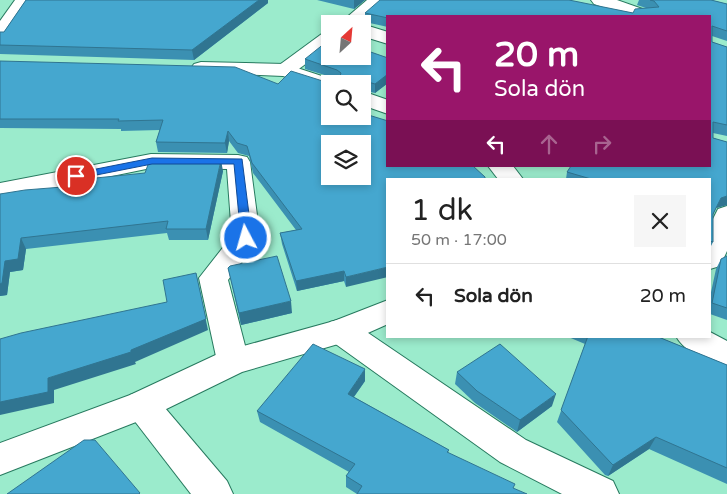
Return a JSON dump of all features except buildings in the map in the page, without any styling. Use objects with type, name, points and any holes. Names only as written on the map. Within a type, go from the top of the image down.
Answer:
[{"type":"street","points":[[0,35],[24,0]]},
{"type":"street","points":[[359,15],[378,0]]},
{"type":"street","points":[[600,0],[616,11],[640,15]]},
{"type":"street","points":[[371,33],[386,37]]},
{"type":"street","points":[[286,70],[321,44]]},
{"type":"street","points":[[177,67],[286,70],[321,82]]},
{"type":"street","points":[[371,101],[386,107]]},
{"type":"street","points":[[0,191],[152,161],[238,162],[246,238],[214,278],[233,361]]},
{"type":"street","points":[[501,167],[510,178]]},
{"type":"street","points":[[711,256],[727,215]]},
{"type":"street","points":[[0,459],[142,405],[233,361],[341,331],[386,312]]},
{"type":"street","points":[[341,331],[513,451],[600,494]]},
{"type":"street","points":[[695,338],[727,356]]},
{"type":"street","points":[[142,405],[214,494]]},
{"type":"route","points":[[76,176],[152,161],[238,162],[246,238]]}]
